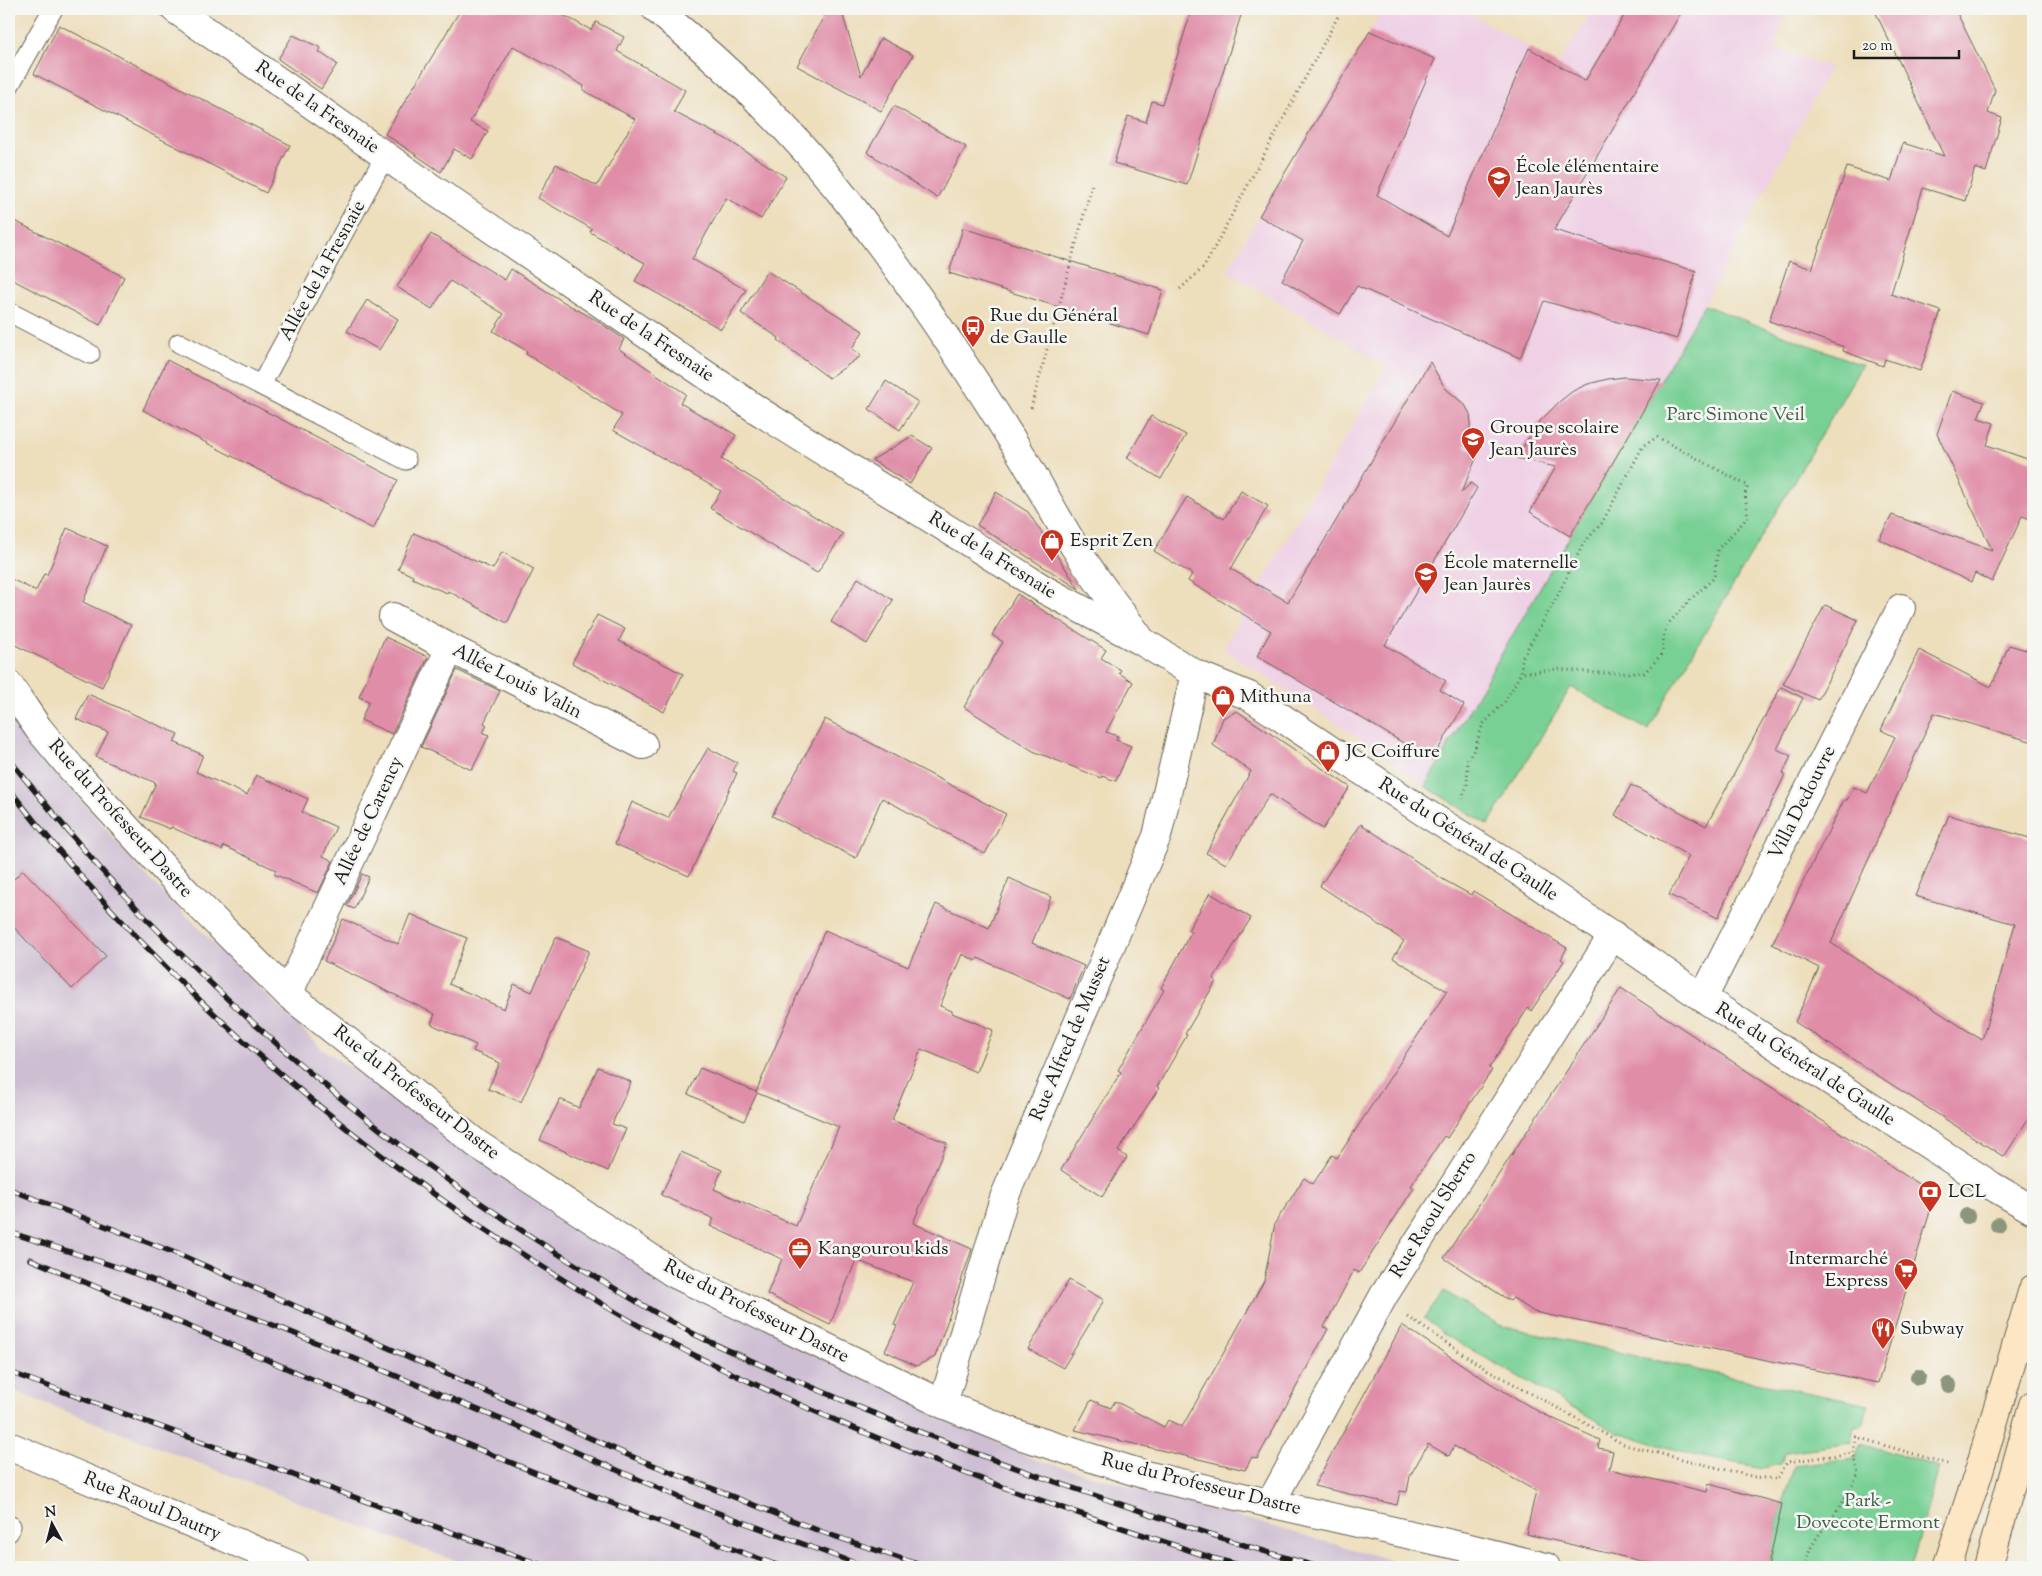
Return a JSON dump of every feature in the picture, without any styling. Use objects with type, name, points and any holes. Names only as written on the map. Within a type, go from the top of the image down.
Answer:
[{"type":"main road","points":[[1947,1567],[1978,1474],[2033,1289]]},
{"type":"main road","points":[[1988,1567],[2033,1405]]},
{"type":"street","name":"Rue de la Fresnaie","points":[[175,9],[385,156],[759,410],[1045,590],[1143,642]]},
{"type":"street","name":"Rue du Général de Gaulle","points":[[656,9],[749,90],[844,196],[884,250],[1021,454],[1076,550],[1143,642],[1195,674],[1249,696],[1427,814],[1514,868],[1703,998],[1992,1186],[2033,1210]]},
{"type":"street","name":"Villa Dedouvre","points":[[1703,998],[1901,608]]},
{"type":"street","name":"Allée Louis Valin","points":[[393,616],[450,648],[643,745]]},
{"type":"street","name":"Allée de Carency","points":[[288,994],[450,648]]},
{"type":"street","name":"Rue Alfred de Musset","points":[[943,1404],[1004,1198],[1157,836],[1195,674]]},
{"type":"street","name":"Rue du Professeur Dastre","points":[[9,685],[38,728],[72,769],[187,893],[288,994],[477,1144],[675,1274],[943,1404],[1022,1436],[1149,1476],[1546,1567]]},
{"type":"street","name":"Rue Raoul Sberro","points":[[1270,1504],[1384,1295],[1613,935]]},
{"type":"street","name":"Rue Raoul Dautry","points":[[9,1446],[295,1567]]},
{"type":"lane","points":[[9,86],[53,9]]},
{"type":"lane","name":"Allée de la Fresnaie","points":[[261,385],[385,156]]},
{"type":"lane","points":[[9,312],[90,354]]},
{"type":"lane","points":[[179,343],[406,460]]},
{"type":"path","points":[[1180,289],[1204,267],[1342,9]]},
{"type":"path","points":[[1021,454],[1092,184]]},
{"type":"path","points":[[1460,803],[1467,786],[1468,759],[1475,748],[1483,724],[1504,702],[1521,673],[1522,658],[1557,598],[1583,544],[1602,523],[1643,446],[1657,437],[1748,486],[1745,494],[1748,518],[1718,549],[1714,578],[1668,624],[1664,633],[1662,654],[1644,673],[1596,674],[1557,669],[1521,673]]},
{"type":"path","points":[[1406,1316],[1481,1366],[1625,1445],[1755,1477],[1776,1480],[1787,1462],[1853,1453]]},
{"type":"path","points":[[1805,1567],[1808,1552],[1820,1532],[1839,1508],[1858,1474],[1853,1453],[1856,1437],[1950,1465]]},
{"type":"shaded area","name":"Groupe scolaire Jean Jaurès","points":[[1383,9],[1462,9],[1558,65],[1593,9],[1786,9],[1775,49],[1830,67],[1713,289],[1425,786],[1388,757],[1223,649],[1387,366],[1227,271]]},
{"type":"shaded area","points":[[9,716],[147,877],[321,1048],[635,1259],[1030,1458],[1416,1567],[472,1567],[365,1528],[9,1389]]},
{"type":"green space","name":"Parc Simone Veil","points":[[1704,305],[1862,365],[1648,730],[1571,687],[1488,825],[1425,786]]},
{"type":"green space","points":[[1444,1291],[1499,1325],[1707,1372],[1869,1405],[1863,1425],[1854,1426],[1851,1443],[1786,1452],[1780,1464],[1763,1468],[1697,1456],[1618,1433],[1447,1336],[1424,1318]]},
{"type":"green space","name":"Park - Dovecote Ermont","points":[[1861,1443],[1939,1467],[1911,1567],[1768,1567],[1782,1504],[1794,1466],[1855,1459]]},
{"type":"building","points":[[461,9],[552,9],[591,30],[596,22],[624,37],[617,51],[685,90],[674,112],[726,139],[786,177],[761,219],[726,198],[692,259],[746,290],[721,329],[635,281],[645,263],[590,232],[592,229],[538,198],[556,164],[597,186],[635,119],[583,90],[584,86],[513,46],[470,122],[488,131],[472,159],[454,149],[441,172],[385,134]]},
{"type":"building","points":[[828,9],[841,9],[861,76],[881,38],[913,55],[881,111],[797,66]]},
{"type":"building","points":[[1192,9],[1243,9],[1187,185],[1114,163],[1128,116],[1146,122],[1152,101],[1162,104]]},
{"type":"building","points":[[1628,9],[1683,9],[1554,230],[1696,271],[1677,339],[1544,301],[1520,358],[1357,286],[1340,314],[1282,280],[1303,241],[1259,216],[1370,31],[1435,59],[1377,195],[1447,236],[1529,48],[1585,81]]},
{"type":"building","points":[[1874,9],[1955,9],[1995,90],[1988,113],[2002,118],[1986,172],[1975,168],[1965,201],[1923,188],[1891,294],[1941,311],[1920,371],[1885,359],[1883,366],[1843,351],[1844,347],[1769,321],[1789,261],[1812,269],[1847,167],[1891,181],[1903,143],[1944,156]]},
{"type":"building","points":[[59,25],[290,145],[266,193],[34,74]]},
{"type":"building","points":[[293,35],[321,48],[319,52],[337,64],[321,89],[278,59]]},
{"type":"building","points":[[894,106],[966,147],[937,198],[867,152]]},
{"type":"building","points":[[9,218],[124,277],[100,325],[9,278]]},
{"type":"building","points":[[963,228],[1163,290],[1149,335],[949,273]]},
{"type":"building","points":[[431,234],[505,280],[511,269],[596,320],[624,339],[619,349],[686,394],[680,403],[736,435],[721,459],[843,534],[817,573],[710,508],[721,491],[613,430],[622,415],[526,354],[527,351],[493,331],[504,314],[450,281],[432,309],[397,287]]},
{"type":"building","points":[[767,271],[863,331],[852,349],[861,356],[829,378],[778,340],[779,338],[741,313]]},
{"type":"building","points":[[367,300],[398,319],[379,350],[347,331]]},
{"type":"building","points":[[167,360],[398,480],[373,529],[143,410]]},
{"type":"building","points":[[1430,362],[1445,388],[1465,405],[1470,414],[1471,423],[1465,446],[1478,454],[1461,493],[1471,483],[1477,488],[1385,645],[1446,681],[1440,690],[1464,705],[1432,760],[1257,656],[1271,631],[1188,581],[1192,574],[1154,551],[1187,497],[1224,519],[1241,491],[1268,506],[1231,569],[1288,602]]},
{"type":"building","points":[[1625,377],[1661,380],[1570,536],[1530,512],[1556,467],[1516,458],[1539,422],[1573,391],[1588,384]]},
{"type":"building","points":[[886,381],[918,402],[900,430],[869,409]]},
{"type":"building","points":[[1952,391],[1984,402],[1978,418],[1994,423],[1987,445],[2033,461],[2033,520],[2022,516],[1992,582],[1975,573],[1971,582],[1879,539],[1892,515],[1992,550],[1937,434]]},
{"type":"building","points":[[1151,416],[1186,435],[1161,479],[1127,458]]},
{"type":"building","points":[[912,436],[932,448],[910,484],[872,460]]},
{"type":"building","points":[[996,492],[1028,512],[1079,589],[977,525]]},
{"type":"building","points":[[67,528],[107,546],[83,602],[131,625],[102,687],[9,642],[9,578],[36,591],[44,574],[47,575]]},
{"type":"building","points":[[414,533],[493,569],[502,552],[534,569],[507,623],[448,591],[447,593],[430,586],[398,569]]},
{"type":"building","points":[[858,578],[893,600],[867,644],[831,622]]},
{"type":"building","points":[[1017,594],[1106,650],[1101,658],[1121,670],[1119,673],[1133,682],[1106,732],[1118,736],[1116,740],[1131,746],[1116,781],[1102,776],[1101,778],[1033,751],[964,707],[1003,642],[992,635]]},
{"type":"building","points":[[1825,605],[1858,620],[1818,700],[1783,684]]},
{"type":"building","points":[[597,615],[625,629],[619,641],[683,674],[664,712],[572,663]]},
{"type":"building","points":[[385,637],[428,657],[392,734],[361,720],[369,701],[359,697]]},
{"type":"building","points":[[2009,645],[2033,652],[2033,742],[1934,713],[1831,943],[1982,1040],[2015,924],[1915,896],[1949,815],[2033,839],[2033,1111],[2004,1157],[1795,1022],[1819,968],[1772,944],[1844,800],[1847,800],[1854,787],[1867,793],[1895,737],[1881,730],[1919,650],[1991,687]]},
{"type":"building","points":[[457,670],[500,691],[484,723],[487,725],[483,733],[489,735],[472,770],[421,747]]},
{"type":"building","points":[[1781,687],[1803,698],[1777,749],[1791,756],[1783,773],[1785,775],[1737,873],[1718,918],[1669,895],[1689,856],[1615,815],[1631,785],[1706,826]]},
{"type":"building","points":[[88,694],[178,734],[174,742],[203,755],[196,772],[247,795],[256,775],[308,799],[302,812],[336,827],[323,856],[333,861],[318,893],[274,874],[276,870],[224,846],[222,850],[171,827],[170,829],[141,817],[156,783],[96,757],[108,732],[76,719]]},
{"type":"building","points":[[1237,711],[1350,787],[1323,829],[1270,794],[1226,864],[1206,853],[1251,771],[1213,745],[1223,718]]},
{"type":"building","points":[[825,719],[1006,814],[985,854],[882,798],[856,858],[772,816]]},
{"type":"building","points":[[708,748],[737,763],[733,771],[737,773],[689,876],[615,844],[632,802],[668,818]]},
{"type":"building","points":[[1361,824],[1444,880],[1471,895],[1473,891],[1567,948],[1561,959],[1564,961],[1531,1011],[1528,1008],[1489,1068],[1492,1070],[1447,1138],[1444,1136],[1411,1186],[1414,1188],[1359,1273],[1354,1270],[1324,1327],[1328,1329],[1257,1459],[1252,1457],[1245,1470],[1075,1430],[1091,1400],[1111,1408],[1115,1401],[1164,1427],[1168,1420],[1182,1427],[1264,1281],[1275,1223],[1304,1178],[1313,1184],[1332,1155],[1337,1158],[1447,991],[1393,958],[1404,941],[1320,886]]},
{"type":"building","points":[[23,870],[106,956],[72,989],[9,922],[9,884]]},
{"type":"building","points":[[362,874],[369,877],[354,909],[347,906]]},
{"type":"building","points":[[1009,878],[1051,897],[1032,943],[1084,966],[1070,999],[978,958],[976,961],[962,954],[940,1006],[993,1030],[976,1072],[921,1049],[892,1120],[947,1143],[913,1223],[972,1249],[935,1357],[916,1366],[885,1351],[897,1326],[894,1325],[913,1282],[856,1260],[830,1325],[767,1294],[782,1259],[710,1226],[714,1219],[661,1195],[681,1152],[722,1170],[714,1189],[796,1226],[839,1127],[757,1093],[744,1121],[688,1094],[700,1068],[756,1092],[825,930],[908,967],[936,904],[989,928]]},
{"type":"building","points":[[1210,893],[1251,918],[1213,979],[1216,981],[1185,1034],[1187,1035],[1157,1087],[1159,1088],[1118,1151],[1127,1157],[1102,1197],[1061,1170],[1121,1072],[1118,1070],[1164,990],[1161,988],[1191,932],[1188,930]]},
{"type":"building","points":[[410,914],[467,938],[449,984],[504,1009],[514,984],[532,992],[556,937],[589,951],[521,1102],[488,1089],[500,1063],[473,1051],[476,1045],[431,1024],[435,1014],[324,961],[343,919],[398,944]]},
{"type":"building","points":[[1621,988],[1935,1195],[1878,1383],[1534,1312],[1513,1298],[1510,1301],[1444,1258]]},
{"type":"building","points":[[598,1067],[631,1082],[612,1124],[626,1129],[608,1171],[540,1140],[560,1099],[579,1108]]},
{"type":"building","points":[[1069,1280],[1104,1300],[1063,1368],[1028,1349]]},
{"type":"building","points":[[1402,1325],[1490,1383],[1541,1413],[1600,1440],[1598,1448],[1613,1451],[1609,1469],[1707,1492],[1709,1484],[1782,1504],[1768,1567],[1667,1567],[1526,1534],[1536,1491],[1454,1446],[1449,1456],[1428,1444],[1410,1476],[1407,1492],[1400,1491],[1397,1505],[1314,1486]]},
{"type":"railway","points":[[9,759],[105,874],[157,930],[268,1036],[327,1086],[448,1180],[511,1224],[576,1265],[648,1309],[692,1333],[874,1414],[1045,1478],[1229,1540],[1319,1567]]},
{"type":"railway","points":[[9,789],[65,858],[125,925],[253,1049],[391,1163],[464,1215],[557,1276],[676,1346],[766,1390],[838,1421],[1012,1490],[1212,1558],[1247,1567]]},
{"type":"railway","points":[[9,1189],[183,1256],[628,1455],[822,1532],[926,1567]]},
{"type":"railway","points":[[9,1232],[123,1269],[281,1328],[519,1427],[699,1506],[866,1567]]},
{"type":"railway","points":[[30,1259],[498,1457],[687,1532],[782,1567]]},
{"type":"railway","points":[[9,1372],[547,1567]]},
{"type":"place","name":"École élémentaire Jean Jaurès","points":[[1499,199]]},
{"type":"place","name":"Rue du Général de Gaulle","points":[[973,348]]},
{"type":"place","name":"Groupe scolaire Jean Jaurès","points":[[1473,460]]},
{"type":"place","name":"Esprit Zen","points":[[1052,562]]},
{"type":"place","name":"École maternelle Jean Jaurès","points":[[1426,595]]},
{"type":"place","name":"Mithuna","points":[[1223,718]]},
{"type":"place","name":"JC Coiffure","points":[[1328,773]]},
{"type":"place","name":"LCL","points":[[1930,1213]]},
{"type":"place","name":"Kangourou kids","points":[[800,1270]]},
{"type":"place","name":"Intermarché Express","points":[[1906,1291]]},
{"type":"place","name":"Subway","points":[[1883,1350]]}]
